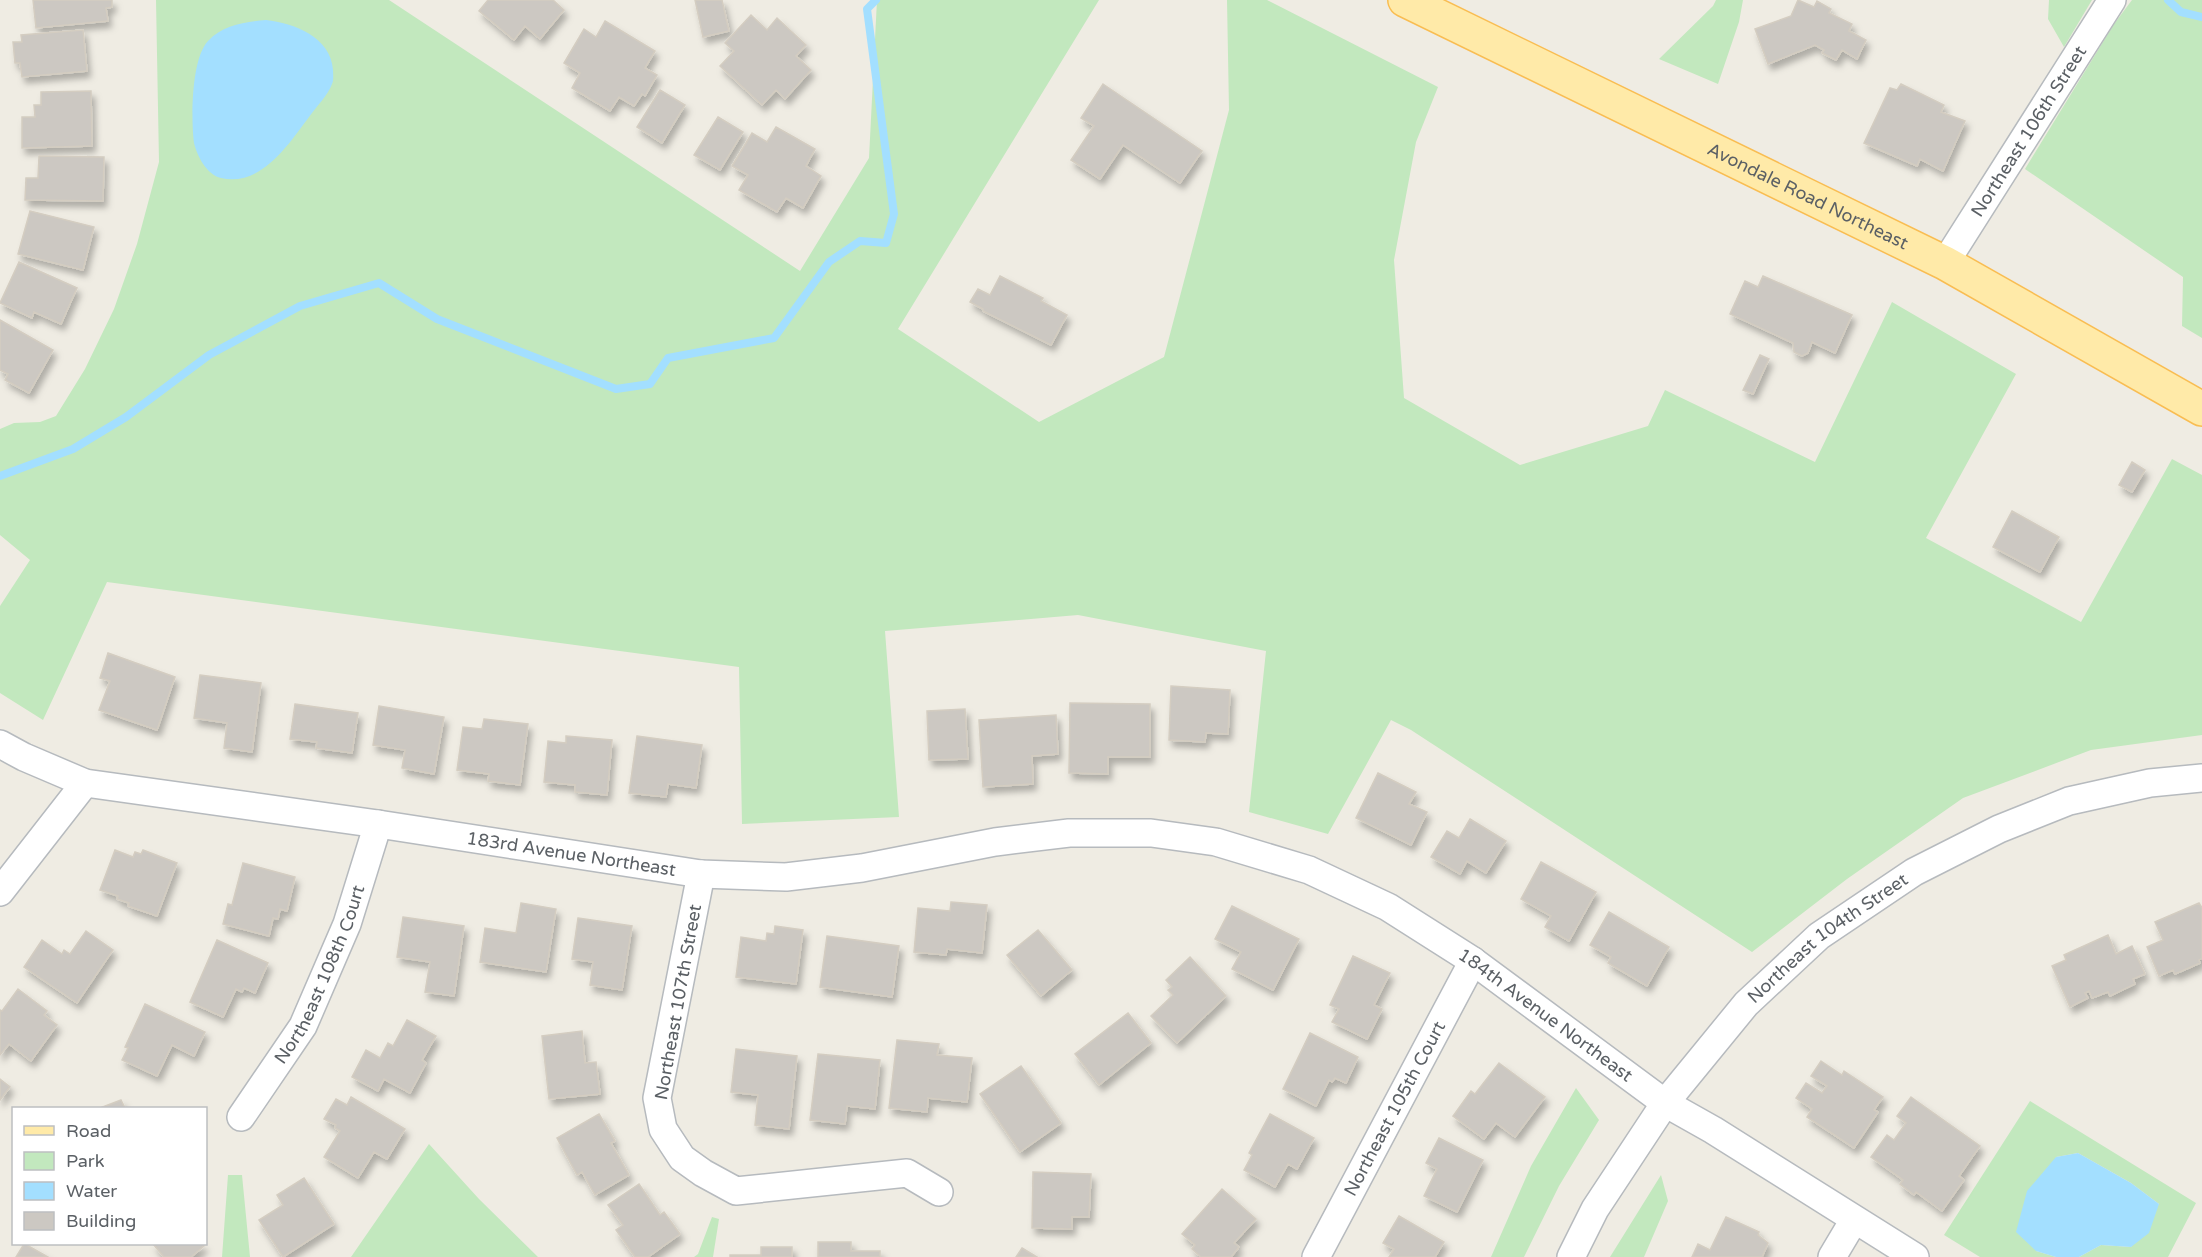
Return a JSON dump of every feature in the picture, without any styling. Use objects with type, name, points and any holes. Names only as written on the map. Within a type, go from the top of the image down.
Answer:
[{"type":"main road","name":"Avondale Road Northeast","points":[[1405,0],[1945,263],[2202,409]]},
{"type":"street","name":"Northeast 106th Street","points":[[1945,263],[2112,0]]},
{"type":"street","name":"183rd Avenue Northeast","points":[[0,744],[24,757],[85,783],[378,824],[700,874],[786,877],[862,868],[995,842],[1058,834],[1151,833]]},
{"type":"street","name":"Northeast 104th Street","points":[[1571,1257],[1595,1209],[1665,1103],[1746,1004],[1819,936],[1914,872],[1999,829],[2069,801],[2150,783],[2202,777]]},
{"type":"street","points":[[0,892],[85,783]]},
{"type":"street","name":"Northeast 108th Court","points":[[241,1117],[303,1026],[347,924],[378,824]]},
{"type":"street","name":"184th Avenue Northeast","points":[[1151,833],[1216,842],[1309,870],[1388,907],[1473,961],[1665,1103],[1713,1130],[1915,1257]]},
{"type":"street","name":"Northeast 107th Street","points":[[700,874],[657,1098],[663,1129],[682,1158],[703,1173],[736,1191],[908,1173],[939,1192]]},
{"type":"street","name":"Northeast 105th Court","points":[[1316,1257],[1473,961]]},
{"type":"street","points":[[1832,1257],[1854,1220]]},
{"type":"green space","points":[[156,0],[389,0],[800,271],[869,158],[877,0],[1099,0],[898,329],[1039,422],[1164,357],[1229,110],[1227,0],[1267,0],[1438,87],[1416,142],[1394,260],[1404,398],[1520,465],[1648,426],[1665,390],[1815,462],[1892,302],[2016,374],[1926,538],[2081,622],[2172,459],[2202,475],[2202,735],[2091,750],[1963,798],[1847,879],[1752,952],[1411,730],[1391,720],[1328,834],[1249,812],[1266,651],[1078,615],[885,631],[899,817],[742,824],[739,667],[107,582],[43,720],[0,693],[0,606],[30,560],[0,535],[0,429],[14,423],[40,422],[56,416],[85,369],[114,309],[137,244],[159,162]]},
{"type":"green space","points":[[1716,0],[1743,0],[1739,22],[1718,84],[1659,59],[1713,6]]},
{"type":"green space","points":[[2049,0],[2092,0],[2064,47],[2048,19]]},
{"type":"green space","points":[[2132,0],[2202,0],[2202,338],[2182,326],[2183,277],[2025,169],[2114,24]]},
{"type":"green space","points":[[1576,1088],[1599,1120],[1559,1186],[1524,1257],[1491,1257],[1531,1166]]},
{"type":"green space","points":[[2030,1101],[2196,1203],[2168,1257],[2079,1257],[2101,1245],[2131,1247],[2159,1204],[2131,1183],[2078,1153],[2056,1157],[2036,1251],[2056,1257],[1980,1257],[1944,1235]]},
{"type":"green space","points":[[429,1144],[479,1199],[538,1257],[351,1257]]},
{"type":"green space","points":[[228,1175],[242,1175],[250,1257],[222,1257]]},
{"type":"green space","points":[[1661,1175],[1668,1201],[1644,1257],[1610,1257]]},
{"type":"green space","points":[[712,1217],[719,1219],[713,1257],[694,1257],[698,1254]]},
{"type":"water","points":[[266,20],[299,28],[318,40],[331,58],[333,82],[325,97],[292,140],[272,161],[249,176],[235,179],[221,178],[211,173],[203,164],[194,143],[193,105],[198,61],[208,41],[220,31],[242,23]]},
{"type":"water","points":[[2078,1153],[2131,1183],[2159,1204],[2149,1233],[2131,1247],[2101,1245],[2079,1257],[2056,1257],[2036,1251],[2016,1232],[2027,1191],[2056,1157]]},
{"type":"building","points":[[33,0],[112,0],[112,7],[106,8],[108,21],[36,28]]},
{"type":"building","points":[[488,0],[553,0],[564,10],[540,39],[525,26],[514,40],[479,11]]},
{"type":"building","points":[[695,0],[722,0],[729,31],[703,37]]},
{"type":"building","points":[[1798,0],[1814,7],[1817,1],[1831,9],[1829,13],[1852,24],[1849,31],[1866,40],[1857,59],[1842,50],[1836,60],[1822,53],[1824,50],[1815,45],[1768,64],[1755,29],[1791,16]]},
{"type":"building","points":[[751,15],[767,30],[777,18],[806,45],[796,56],[811,70],[785,99],[776,90],[762,105],[720,66],[734,51],[725,43]]},
{"type":"building","points":[[605,21],[655,51],[645,68],[657,75],[645,96],[642,94],[634,106],[619,97],[610,111],[572,88],[580,73],[564,63],[584,29],[596,37]]},
{"type":"building","points":[[83,30],[87,71],[22,77],[20,63],[15,63],[13,42],[22,42],[21,35]]},
{"type":"building","points":[[1103,84],[1202,151],[1180,183],[1123,145],[1100,179],[1071,160],[1094,126],[1081,118]]},
{"type":"building","points":[[1901,84],[1944,105],[1941,112],[1965,121],[1943,171],[1920,159],[1917,166],[1864,143],[1890,88],[1897,90]]},
{"type":"building","points":[[660,90],[685,105],[662,143],[637,127]]},
{"type":"building","points":[[91,91],[92,146],[22,148],[22,117],[35,117],[34,105],[41,105],[41,92]]},
{"type":"building","points":[[718,117],[743,132],[720,170],[694,155]]},
{"type":"building","points":[[776,127],[815,149],[806,166],[821,176],[803,208],[786,198],[777,212],[739,190],[748,175],[732,166],[752,133],[767,142]]},
{"type":"building","points":[[39,156],[104,157],[103,201],[25,200],[26,178],[38,178]]},
{"type":"building","points":[[30,211],[94,227],[83,270],[18,254]]},
{"type":"building","points":[[19,262],[77,288],[61,324],[34,312],[32,318],[0,303]]},
{"type":"building","points":[[1000,276],[1043,298],[1041,301],[1067,315],[1051,345],[983,311],[970,302],[978,289],[990,295]]},
{"type":"building","points":[[1763,276],[1852,315],[1835,353],[1812,342],[1808,353],[1802,356],[1794,352],[1793,343],[1730,314],[1745,281],[1758,287]]},
{"type":"building","points":[[0,320],[53,350],[29,393],[5,380],[8,374],[0,370]]},
{"type":"building","points":[[1760,355],[1769,359],[1753,394],[1743,390]]},
{"type":"building","points":[[2132,462],[2145,470],[2132,492],[2119,485]]},
{"type":"building","points":[[2012,511],[2059,537],[2040,572],[1993,547]]},
{"type":"building","points":[[108,653],[175,677],[157,730],[99,710],[110,681],[100,678]]},
{"type":"building","points":[[200,675],[261,683],[252,752],[224,748],[227,723],[194,718]]},
{"type":"building","points":[[1171,686],[1230,690],[1228,734],[1206,733],[1205,742],[1169,740]]},
{"type":"building","points":[[1070,703],[1150,704],[1150,757],[1108,757],[1108,774],[1069,773]]},
{"type":"building","points":[[295,704],[358,713],[352,753],[316,748],[317,742],[290,739]]},
{"type":"building","points":[[379,706],[444,717],[434,774],[402,768],[405,750],[373,745]]},
{"type":"building","points":[[965,709],[968,759],[929,760],[927,711]]},
{"type":"building","points":[[1056,715],[1058,754],[1032,756],[1033,784],[983,787],[979,720]]},
{"type":"building","points":[[484,719],[528,724],[520,785],[488,781],[489,774],[457,770],[463,727],[482,729]]},
{"type":"building","points":[[566,736],[612,740],[607,795],[575,792],[575,785],[544,782],[548,741],[566,743]]},
{"type":"building","points":[[637,736],[702,745],[696,788],[668,784],[666,797],[629,793]]},
{"type":"building","points":[[1378,773],[1416,792],[1409,804],[1427,812],[1411,845],[1356,818]]},
{"type":"building","points":[[1470,819],[1506,841],[1486,873],[1467,861],[1460,874],[1431,857],[1447,831],[1459,838]]},
{"type":"building","points":[[115,850],[133,857],[135,852],[141,854],[143,850],[177,863],[157,916],[128,906],[129,903],[117,899],[118,896],[100,890]]},
{"type":"building","points":[[1541,862],[1596,892],[1569,941],[1545,927],[1551,916],[1521,899]]},
{"type":"building","points":[[243,863],[295,877],[287,911],[280,909],[278,919],[273,918],[269,936],[223,924],[228,904],[232,905]]},
{"type":"building","points":[[951,902],[987,905],[982,953],[947,949],[946,955],[914,952],[918,908],[950,911]]},
{"type":"building","points":[[521,903],[556,909],[546,972],[480,962],[485,928],[516,933]]},
{"type":"building","points":[[2199,903],[2202,908],[2202,958],[2199,960],[2200,963],[2175,974],[2173,970],[2159,976],[2147,947],[2163,940],[2155,922]]},
{"type":"building","points":[[1232,906],[1299,939],[1273,990],[1232,969],[1241,952],[1215,939]]},
{"type":"building","points":[[1609,912],[1669,947],[1647,986],[1608,963],[1611,957],[1590,945]]},
{"type":"building","points":[[403,917],[464,926],[454,996],[425,992],[430,962],[397,957]]},
{"type":"building","points":[[578,918],[632,926],[622,990],[590,985],[593,962],[572,959]]},
{"type":"building","points":[[775,926],[803,930],[796,984],[736,977],[741,937],[766,941],[767,933],[774,934]]},
{"type":"building","points":[[1038,930],[1072,970],[1041,996],[1007,955]]},
{"type":"building","points":[[86,931],[113,950],[77,1003],[24,967],[42,940],[62,954],[64,950],[70,954]]},
{"type":"building","points":[[2108,935],[2116,954],[2132,946],[2145,974],[2133,979],[2135,984],[2110,996],[2108,992],[2092,998],[2089,991],[2085,993],[2088,998],[2070,1007],[2052,966],[2066,960],[2064,955]]},
{"type":"building","points":[[827,936],[899,946],[892,997],[820,987]]},
{"type":"building","points":[[217,940],[268,963],[255,993],[244,988],[242,992],[236,989],[223,1017],[190,1002]]},
{"type":"building","points":[[1353,956],[1390,973],[1374,1005],[1382,1009],[1367,1039],[1332,1022],[1339,1009],[1330,1005]]},
{"type":"building","points":[[1190,957],[1226,996],[1177,1043],[1151,1016],[1173,995],[1168,990],[1172,987],[1166,980]]},
{"type":"building","points":[[18,989],[47,1011],[44,1015],[57,1025],[31,1061],[9,1044],[0,1055],[0,1010],[2,1011]]},
{"type":"building","points":[[145,1004],[205,1032],[194,1056],[172,1045],[157,1076],[122,1060],[128,1048],[125,1047]]},
{"type":"building","points":[[1128,1013],[1151,1043],[1099,1085],[1075,1054]]},
{"type":"building","points":[[407,1020],[436,1036],[422,1060],[426,1063],[410,1093],[384,1079],[378,1091],[352,1077],[366,1050],[380,1058],[388,1043],[393,1046]]},
{"type":"building","points":[[582,1031],[585,1063],[596,1062],[600,1094],[549,1099],[542,1036]]},
{"type":"building","points":[[1310,1033],[1358,1057],[1346,1083],[1335,1078],[1332,1082],[1329,1080],[1316,1106],[1283,1089]]},
{"type":"building","points":[[897,1040],[939,1044],[937,1055],[972,1058],[967,1102],[928,1098],[927,1112],[889,1108]]},
{"type":"building","points":[[736,1049],[797,1056],[789,1129],[755,1125],[758,1095],[731,1092]]},
{"type":"building","points":[[818,1054],[880,1060],[875,1109],[847,1106],[845,1124],[810,1120]]},
{"type":"building","points":[[1821,1061],[1842,1075],[1844,1071],[1883,1097],[1874,1110],[1878,1112],[1854,1148],[1807,1117],[1812,1109],[1796,1098],[1806,1083],[1822,1093],[1827,1086],[1811,1076]]},
{"type":"building","points":[[1499,1063],[1545,1097],[1515,1137],[1496,1123],[1484,1139],[1453,1116],[1471,1091],[1475,1094]]},
{"type":"building","points":[[1021,1066],[1061,1123],[1020,1152],[980,1094]]},
{"type":"building","points":[[0,1079],[10,1087],[0,1100]]},
{"type":"building","points":[[351,1097],[405,1129],[387,1159],[374,1152],[358,1178],[324,1157],[340,1131],[335,1128],[336,1125],[324,1119],[336,1099],[347,1105]]},
{"type":"building","points":[[1911,1097],[1980,1146],[1959,1176],[1964,1180],[1942,1211],[1916,1192],[1914,1195],[1900,1184],[1903,1180],[1871,1157],[1887,1135],[1894,1140],[1906,1123],[1897,1116]]},
{"type":"building","points":[[121,1100],[124,1107],[103,1107]]},
{"type":"building","points":[[599,1114],[615,1141],[611,1143],[629,1175],[595,1195],[582,1172],[577,1175],[557,1138]]},
{"type":"building","points":[[1270,1114],[1314,1138],[1297,1169],[1288,1164],[1275,1187],[1244,1170],[1252,1155],[1249,1153]]},
{"type":"building","points":[[1439,1138],[1483,1160],[1457,1212],[1424,1196],[1437,1169],[1426,1163]]},
{"type":"building","points":[[1033,1172],[1091,1174],[1089,1217],[1072,1217],[1072,1229],[1032,1228]]},
{"type":"building","points":[[304,1178],[334,1224],[283,1257],[259,1220],[283,1205],[277,1195]]},
{"type":"building","points":[[639,1184],[660,1215],[664,1212],[680,1234],[648,1257],[635,1257],[616,1230],[623,1225],[608,1205]]},
{"type":"building","points":[[1222,1189],[1256,1219],[1234,1243],[1239,1247],[1231,1257],[1201,1257],[1192,1249],[1195,1245],[1182,1234]]},
{"type":"building","points":[[1399,1216],[1444,1242],[1435,1257],[1389,1257],[1394,1249],[1383,1243]]},
{"type":"building","points":[[1726,1217],[1759,1232],[1758,1235],[1768,1243],[1762,1257],[1692,1257],[1698,1244],[1710,1250]]},
{"type":"building","points":[[818,1242],[851,1242],[851,1251],[880,1251],[880,1257],[818,1257]]},
{"type":"building","points":[[23,1245],[27,1245],[48,1257],[16,1257]]},
{"type":"building","points":[[154,1245],[204,1246],[191,1257],[164,1257]]},
{"type":"building","points":[[761,1247],[792,1247],[792,1257],[730,1257],[730,1255],[761,1255]]},
{"type":"building","points":[[1022,1248],[1037,1257],[1016,1257]]},
{"type":"waterway","points":[[0,476],[73,449],[126,417],[209,355],[300,306],[379,283],[437,319],[616,389],[650,384],[668,358],[774,338],[829,262],[860,241],[886,243],[894,214],[867,9],[876,0]]},
{"type":"waterway","points":[[2168,0],[2181,12],[2202,17]]}]
